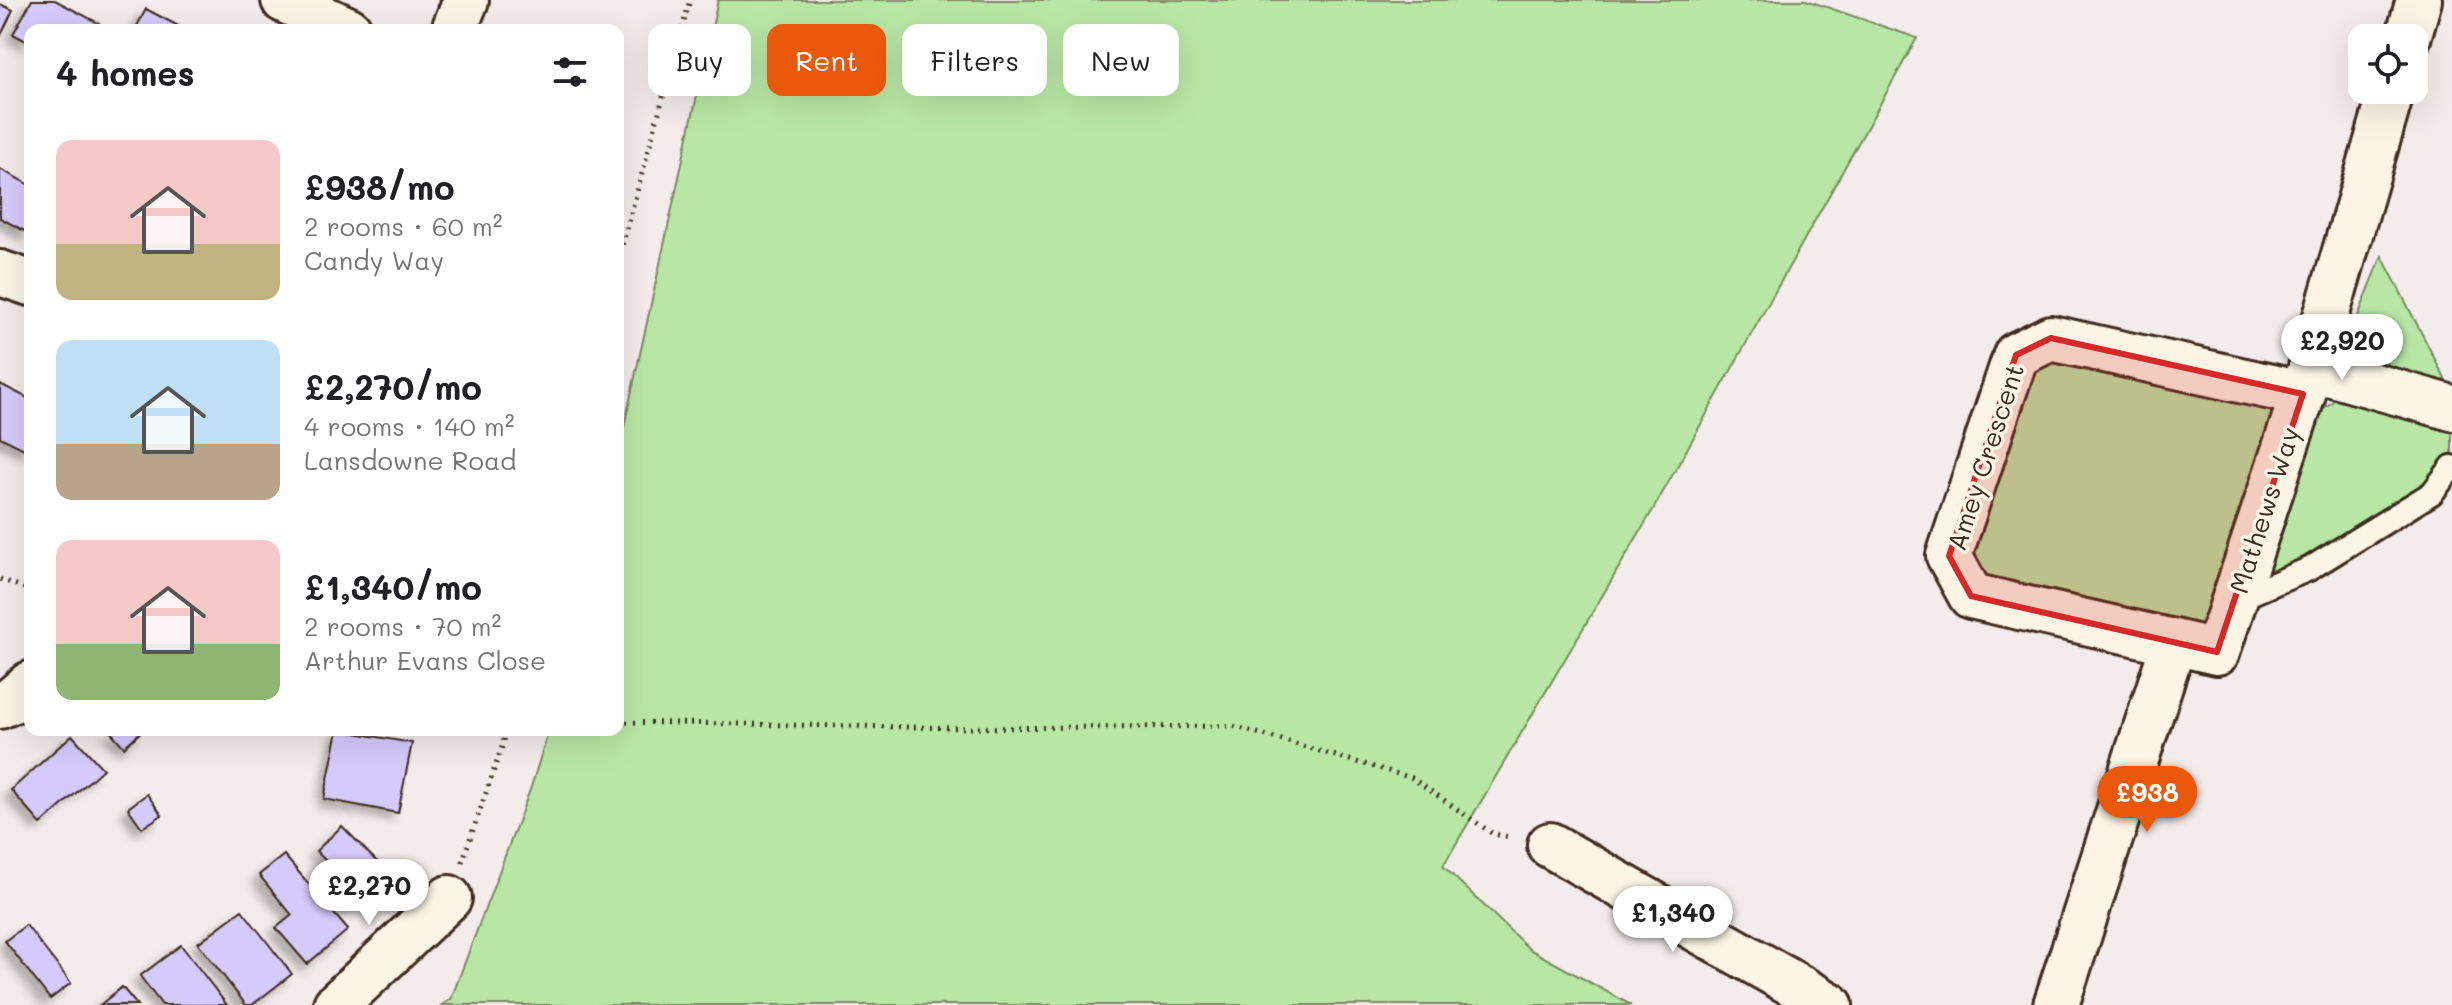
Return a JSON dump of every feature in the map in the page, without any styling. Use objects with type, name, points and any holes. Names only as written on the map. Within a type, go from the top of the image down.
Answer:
[{"type":"street","points":[[284,0],[336,24]]},
{"type":"street","points":[[456,24],[466,0]]},
{"type":"street","points":[[2412,24],[2419,0]]},
{"type":"street","name":"Mathews Way","points":[[2217,652],[2307,381],[2388,104]]},
{"type":"street","points":[[0,273],[24,281]]},
{"type":"street","name":"Amey Crescent","points":[[2217,652],[1971,596],[1949,556],[2016,355],[2051,338],[2307,381]]},
{"type":"street","points":[[2307,381],[2452,408]]},
{"type":"street","points":[[2056,1005],[2174,642]]},
{"type":"street","points":[[0,706],[24,689]]},
{"type":"street","points":[[1550,845],[1830,1005]]},
{"type":"street","points":[[336,1005],[449,898]]},
{"type":"lane","points":[[2234,601],[2309,569],[2432,493],[2452,467]]},
{"type":"path","points":[[624,238],[690,0]]},
{"type":"path","points":[[0,579],[24,588]]},
{"type":"path","points":[[624,722],[967,728],[1233,726],[1412,778],[1493,834],[1550,845]]},
{"type":"path","points":[[449,898],[504,736]]},
{"type":"highlighted area","points":[[2051,338],[2303,394],[2217,652],[1971,596],[1949,556],[2016,355]]},
{"type":"green space","points":[[718,0],[1806,0],[1917,38],[1654,508],[1443,866],[1529,949],[1631,1005],[442,1005],[451,999],[547,736],[624,736],[624,427],[697,96],[751,96],[751,24],[713,24]]},
{"type":"green space","points":[[2382,256],[2445,379],[2439,417],[2452,422],[2452,482],[2207,629],[1984,582],[1968,557],[2027,368],[2055,353],[2316,415],[2346,390],[2359,354],[2349,339]]},
{"type":"building","points":[[32,0],[55,0],[100,24],[24,24],[24,40],[13,34]]},
{"type":"building","points":[[0,4],[13,10],[0,37]]},
{"type":"building","points":[[146,9],[175,24],[138,24]]},
{"type":"building","points":[[0,169],[24,182],[24,231],[0,218]]},
{"type":"building","points":[[0,384],[24,396],[24,449],[0,437]]},
{"type":"building","points":[[71,736],[103,769],[41,824],[11,790]]},
{"type":"building","points":[[114,736],[136,736],[124,747]]},
{"type":"building","points":[[337,736],[372,736],[412,743],[398,813],[324,799]]},
{"type":"building","points":[[147,794],[162,815],[142,828],[128,808]]},
{"type":"building","points":[[342,826],[386,871],[348,906],[316,873],[327,862],[316,851]]},
{"type":"building","points":[[284,855],[348,930],[307,964],[276,928],[292,915],[259,875]]},
{"type":"building","points":[[242,910],[292,974],[252,1005],[246,1005],[198,943]]},
{"type":"building","points":[[26,925],[71,983],[50,999],[5,941]]},
{"type":"building","points":[[181,945],[227,1005],[162,1005],[140,976]]},
{"type":"building","points":[[122,987],[137,1005],[100,1005]]}]
